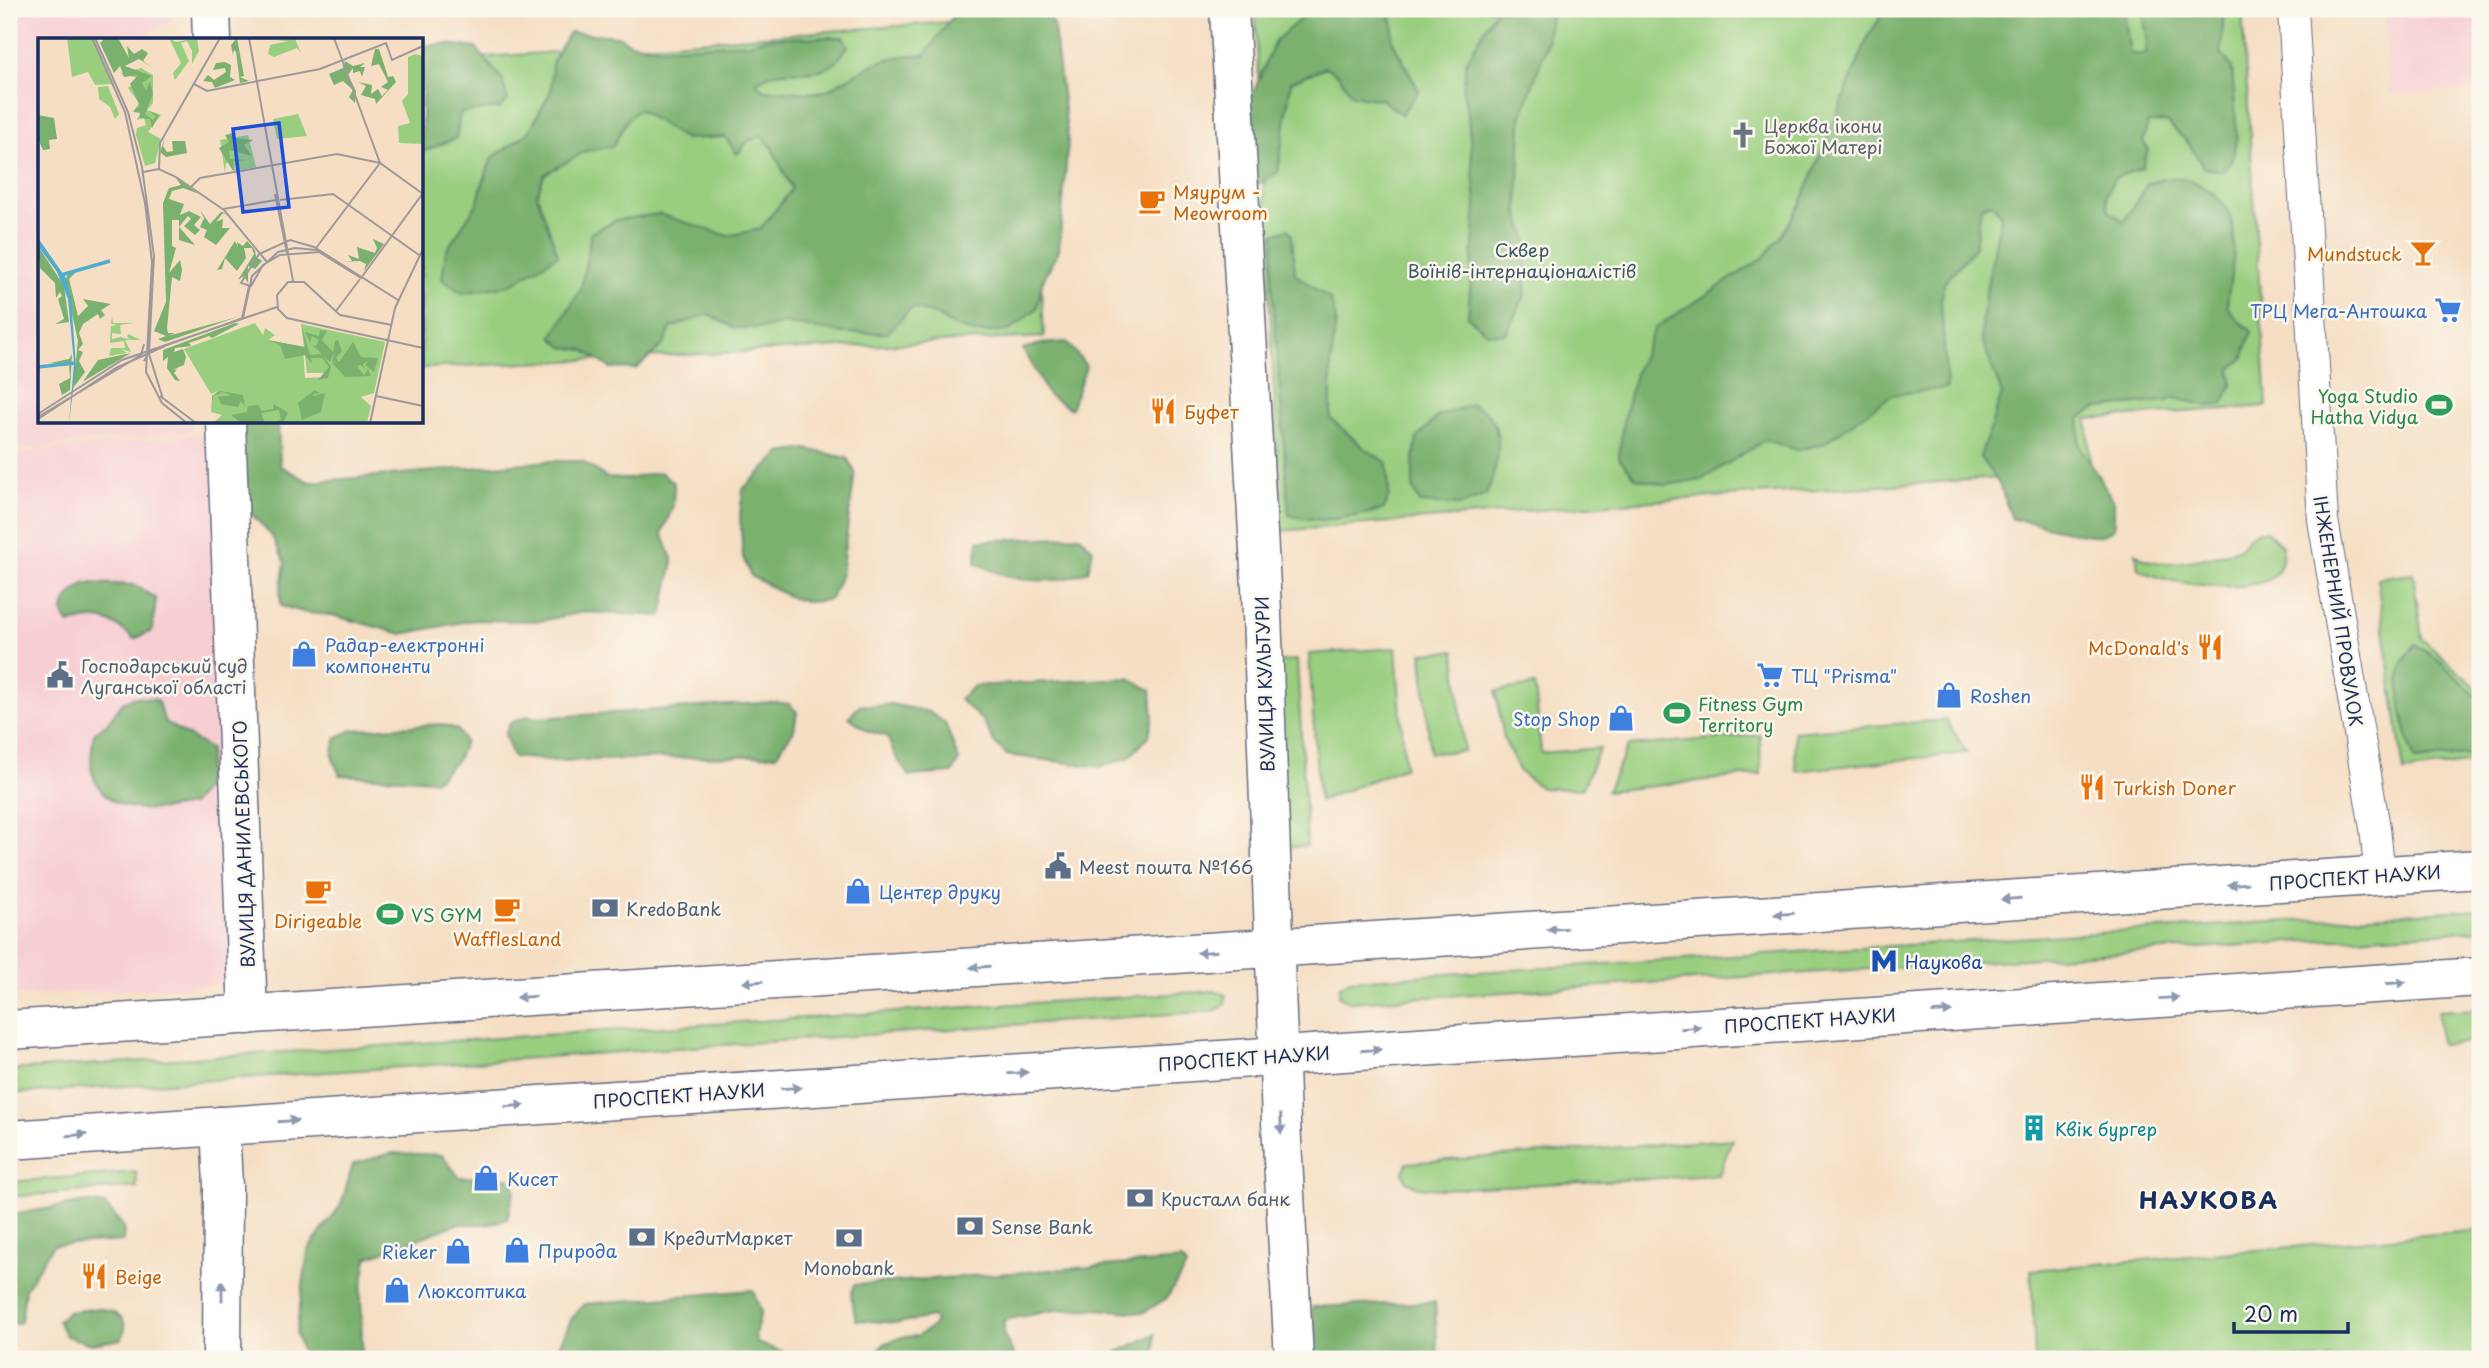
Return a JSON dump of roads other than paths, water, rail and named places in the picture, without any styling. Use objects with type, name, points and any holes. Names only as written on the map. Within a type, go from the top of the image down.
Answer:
[{"type":"main road","points":[[211,9],[212,38]]},
{"type":"main road","name":"ВУЛИЦЯ КУЛЬТУРИ","points":[[1229,9],[1261,587],[1278,1056],[1294,1359]]},
{"type":"main road","name":"ВУЛИЦЯ ДАНИЛЕВСЬКОГО","points":[[226,424],[248,1015]]},
{"type":"main road","name":"ПРОСПЕКТ НАУКИ","points":[[9,1030],[2480,869]]},
{"type":"main road","name":"ПРОСПЕКТ НАУКИ","points":[[9,1140],[2480,977]]},
{"type":"main road","points":[[220,1126],[223,1186],[222,1359]]},
{"type":"street","name":"ІНЖЕНЕРНИЙ ПРОВУЛОК","points":[[2293,9],[2323,520],[2375,828],[2380,876]]},
{"type":"place","name":"Церква ікони Божої Матері","points":[[1743,135]]},
{"type":"place","name":"Мяурум - Meowroom","points":[[1152,201]]},
{"type":"place","name":"Mundstuck","points":[[2423,253]]},
{"type":"place","name":"ТРЦ Мега-Антошка","points":[[2448,310]]},
{"type":"place","name":"Yoga Studio Hatha Vidya","points":[[2439,405]]},
{"type":"place","name":"Буфет","points":[[1163,411]]},
{"type":"place","name":"McDonald's","points":[[2210,647]]},
{"type":"place","name":"Радар-електронні компоненти","points":[[304,654]]},
{"type":"place","name":"Господарський суд Луганської області","points":[[60,675]]},
{"type":"place","name":"ТЦ \"Prisma\"","points":[[1770,675]]},
{"type":"place","name":"Roshen","points":[[1949,695]]},
{"type":"place","name":"Fitness Gym Territory","points":[[1677,713]]},
{"type":"place","name":"Stop Shop","points":[[1621,718]]},
{"type":"place","name":"Turkish Doner","points":[[2092,787]]},
{"type":"place","name":"Meest пошта №166","points":[[1058,866]]},
{"type":"place","name":"Dirigeable","points":[[318,891]]},
{"type":"place","name":"Центер друку","points":[[858,891]]},
{"type":"place","name":"KredoBank","points":[[605,908]]},
{"type":"place","name":"WafflesLand","points":[[507,909]]},
{"type":"place","name":"VS GYM","points":[[390,914]]},
{"type":"place","name":"Наукова","points":[[1884,961]]},
{"type":"place","name":"Квік бургер","points":[[2034,1128]]},
{"type":"place","name":"Кисет","points":[[486,1178]]},
{"type":"place","name":"Кристалл банк","points":[[1140,1198]]},
{"type":"place","name":"Sense Bank","points":[[970,1226]]},
{"type":"place","name":"КредитМаркет","points":[[642,1237]]},
{"type":"place","name":"Monobank","points":[[849,1238]]},
{"type":"place","name":"Природа","points":[[517,1250]]},
{"type":"place","name":"Rieker","points":[[458,1251]]},
{"type":"place","name":"Beige","points":[[94,1276]]},
{"type":"place","name":"Люксоптика","points":[[397,1290]]},
{"type":"district","name":"НАУКОВА","points":[[2209,1199]]},
{"type":"park label","name":"Сквер Воїнів-інтернаціоналістів","points":[[1522,259]]}]
